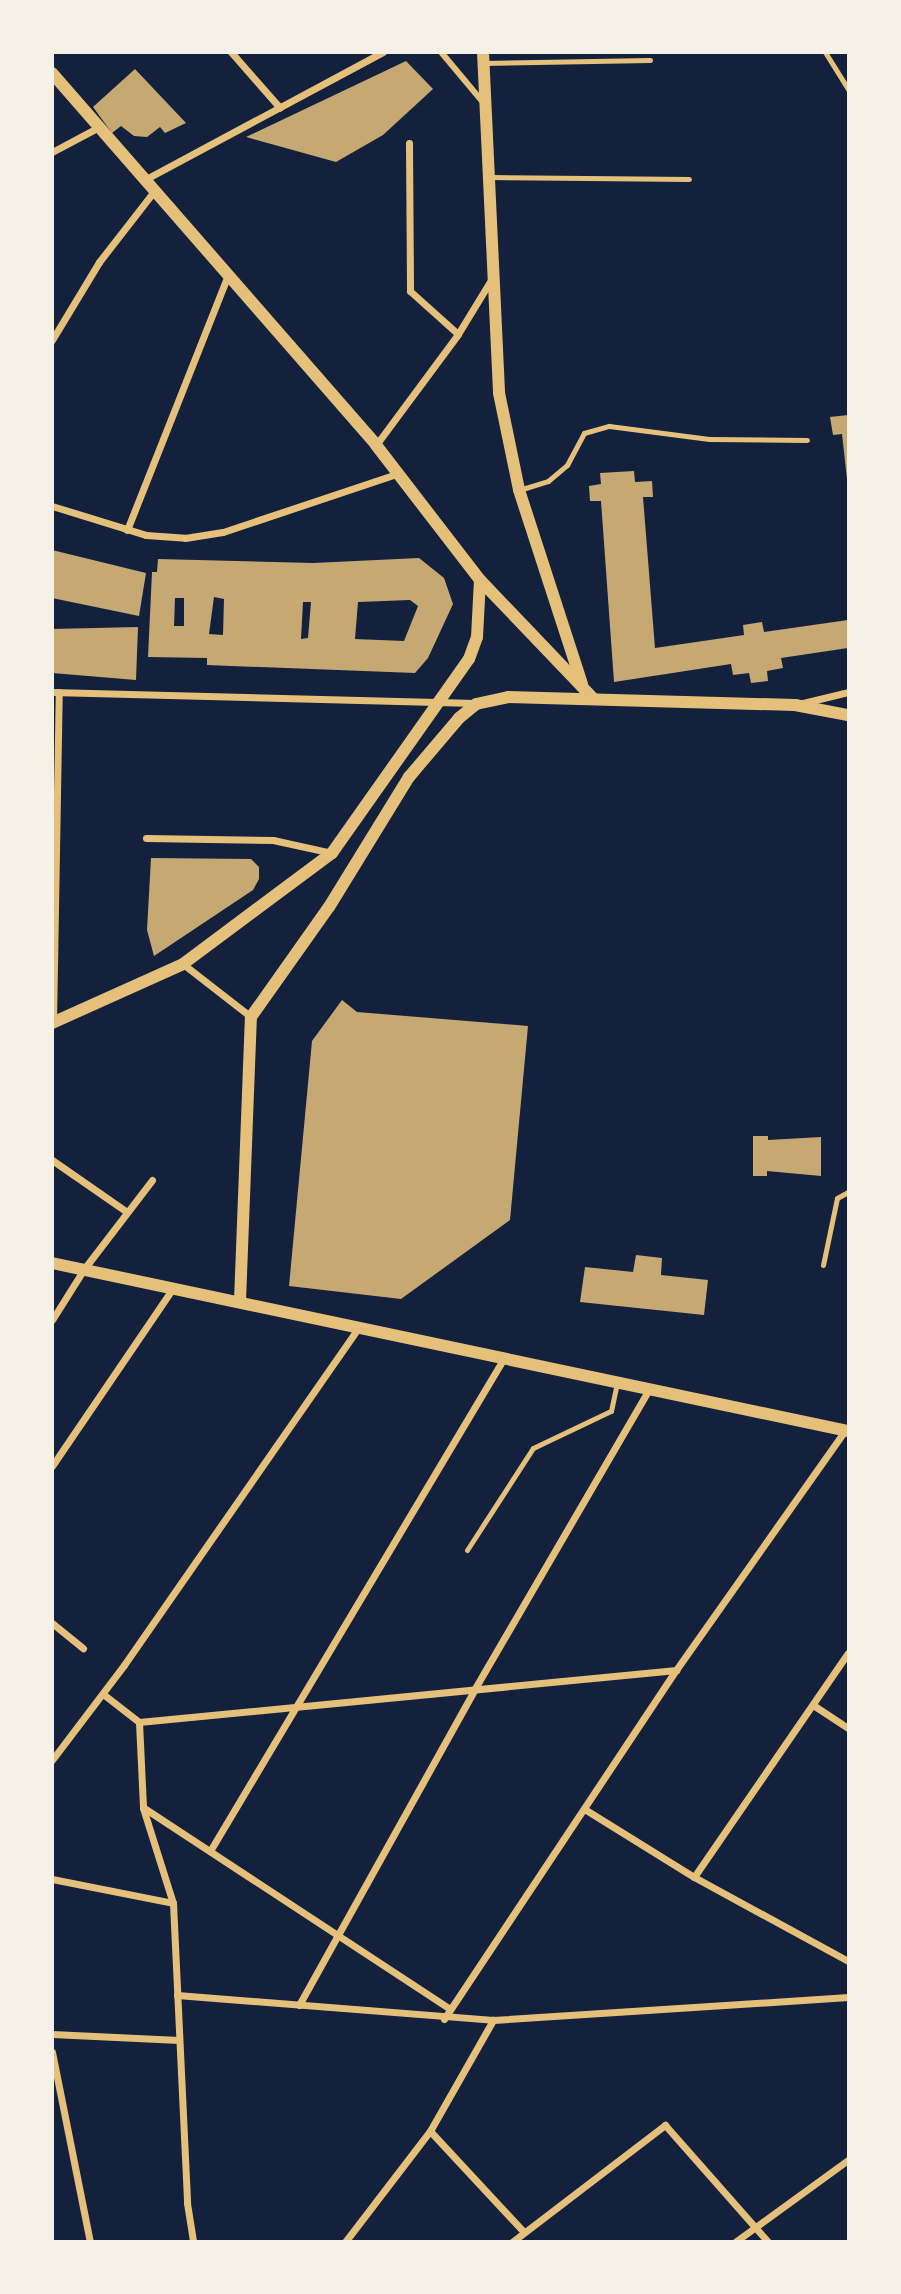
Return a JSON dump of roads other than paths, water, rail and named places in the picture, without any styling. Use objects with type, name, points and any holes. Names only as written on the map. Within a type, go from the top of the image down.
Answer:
[{"type":"street","points":[[231,52],[279,108]]},
{"type":"street","points":[[146,179],[383,52]]},
{"type":"street","points":[[441,52],[486,105]]},
{"type":"street","points":[[483,58],[491,279],[499,393],[519,490],[588,693]]},
{"type":"street","points":[[52,74],[229,273],[400,473],[480,580],[588,693]]},
{"type":"street","points":[[52,152],[99,127]]},
{"type":"street","points":[[409,143],[410,291],[458,334]]},
{"type":"street","points":[[52,340],[99,262],[156,190]]},
{"type":"street","points":[[127,530],[229,273]]},
{"type":"street","points":[[376,445],[458,334],[491,279]]},
{"type":"street","points":[[52,506],[127,530],[165,538],[204,536],[400,473]]},
{"type":"street","points":[[480,580],[477,637],[468,659],[439,701],[332,853],[183,964],[52,1023],[56,692],[439,701],[476,704],[492,699],[588,693],[795,705],[849,715]]},
{"type":"street","points":[[795,705],[849,692]]},
{"type":"street","points":[[240,1301],[251,1017],[329,907],[409,777],[476,704]]},
{"type":"street","points":[[146,838],[273,840],[332,853]]},
{"type":"street","points":[[183,964],[251,1017]]},
{"type":"street","points":[[52,1160],[127,1213]]},
{"type":"street","points":[[52,1320],[84,1269],[152,1180]]},
{"type":"street","points":[[52,1263],[240,1301],[357,1330],[617,1380],[847,1431],[676,1670],[586,1810],[444,2019]]},
{"type":"street","points":[[52,1466],[173,1287]]},
{"type":"street","points":[[52,1759],[103,1694],[357,1330]]},
{"type":"street","points":[[210,1851],[505,1358]]},
{"type":"street","points":[[299,2005],[340,1936],[474,1690],[651,1388]]},
{"type":"street","points":[[52,1623],[83,1648]]},
{"type":"street","points":[[694,1877],[849,1653]]},
{"type":"street","points":[[103,1694],[139,1722],[676,1670]]},
{"type":"street","points":[[813,1705],[849,1728]]},
{"type":"street","points":[[139,1722],[143,1808],[173,1903],[187,2203],[193,2242]]},
{"type":"street","points":[[143,1808],[450,2009]]},
{"type":"street","points":[[586,1810],[694,1877],[849,1961]]},
{"type":"street","points":[[52,1879],[173,1903]]},
{"type":"street","points":[[177,1995],[444,2019],[493,2020],[849,1997]]},
{"type":"street","points":[[345,2242],[430,2131],[493,2020]]},
{"type":"street","points":[[52,2034],[179,2040]]},
{"type":"street","points":[[52,2052],[90,2242]]},
{"type":"street","points":[[512,2242],[665,2125],[768,2242]]},
{"type":"street","points":[[430,2131],[523,2231]]},
{"type":"street","points":[[735,2242],[849,2160]]},
{"type":"lane","points":[[825,52],[849,89]]},
{"type":"lane","points":[[483,58],[650,60]]},
{"type":"lane","points":[[489,177],[689,179]]},
{"type":"lane","points":[[519,490],[548,481],[567,465],[584,433],[609,426],[709,439],[807,440]]},
{"type":"lane","points":[[823,1265],[837,1198],[849,1192]]},
{"type":"lane","points":[[467,1550],[533,1448],[611,1411],[617,1380]]}]
